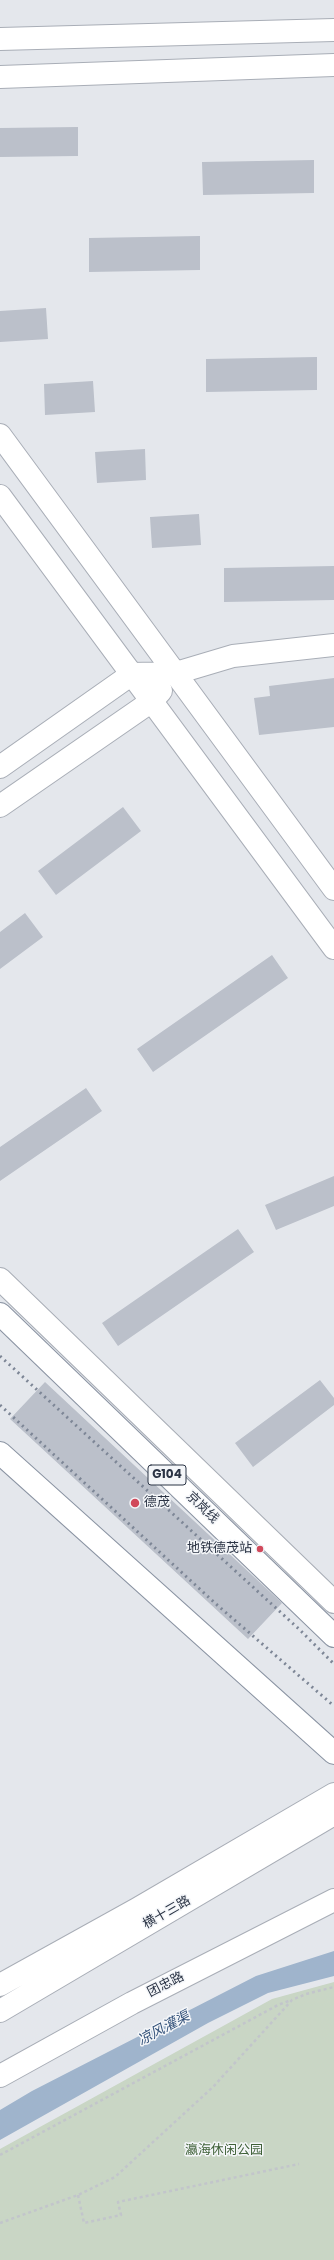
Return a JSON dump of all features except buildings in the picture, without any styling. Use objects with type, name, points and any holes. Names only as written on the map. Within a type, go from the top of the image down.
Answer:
[{"type":"main road","points":[[0,39],[334,30]]},
{"type":"main road","points":[[0,77],[334,65]]},
{"type":"main road","points":[[0,435],[334,889]]},
{"type":"main road","points":[[0,496],[334,948]]},
{"type":"main road","points":[[0,767],[132,674],[176,673],[233,656],[334,645]]},
{"type":"main road","points":[[0,806],[152,701],[176,673]]},
{"type":"main road","points":[[0,1279],[334,1602]]},
{"type":"main road","name":"京岚线","points":[[0,1314],[334,1636]]},
{"type":"main road","points":[[0,1453],[334,1753]]},
{"type":"main road","name":"横十三路","points":[[0,1985],[144,1905],[334,1794]]},
{"type":"main road","name":"横十三路","points":[[0,2011],[334,1814]]},
{"type":"main road","name":"团忠路","points":[[0,2076],[132,2003],[334,1900]]},
{"type":"path","points":[[0,2155],[278,2005],[306,1994],[334,1987]]},
{"type":"path","points":[[0,2222],[78,2195],[115,2177],[170,2127],[233,2066],[292,2000]]},
{"type":"path","points":[[78,2195],[84,2223],[121,2215],[118,2202],[299,2164]]},
{"type":"green space","name":"瀛海休闲公园","points":[[334,1982],[334,2260],[0,2260],[0,2149],[272,1999]]},
{"type":"water","name":"凉风灌渠","points":[[334,1951],[334,1976],[268,1993],[208,2023],[0,2140],[0,2110],[32,2091],[256,1976]]},
{"type":"railway","points":[[0,1356],[300,1630],[334,1664]]},
{"type":"railway","points":[[0,1405],[216,1604],[334,1706]]},
{"type":"place","name":"德茂","points":[[135,1503]]},
{"type":"place","name":"地铁德茂站","points":[[260,1549]]}]
